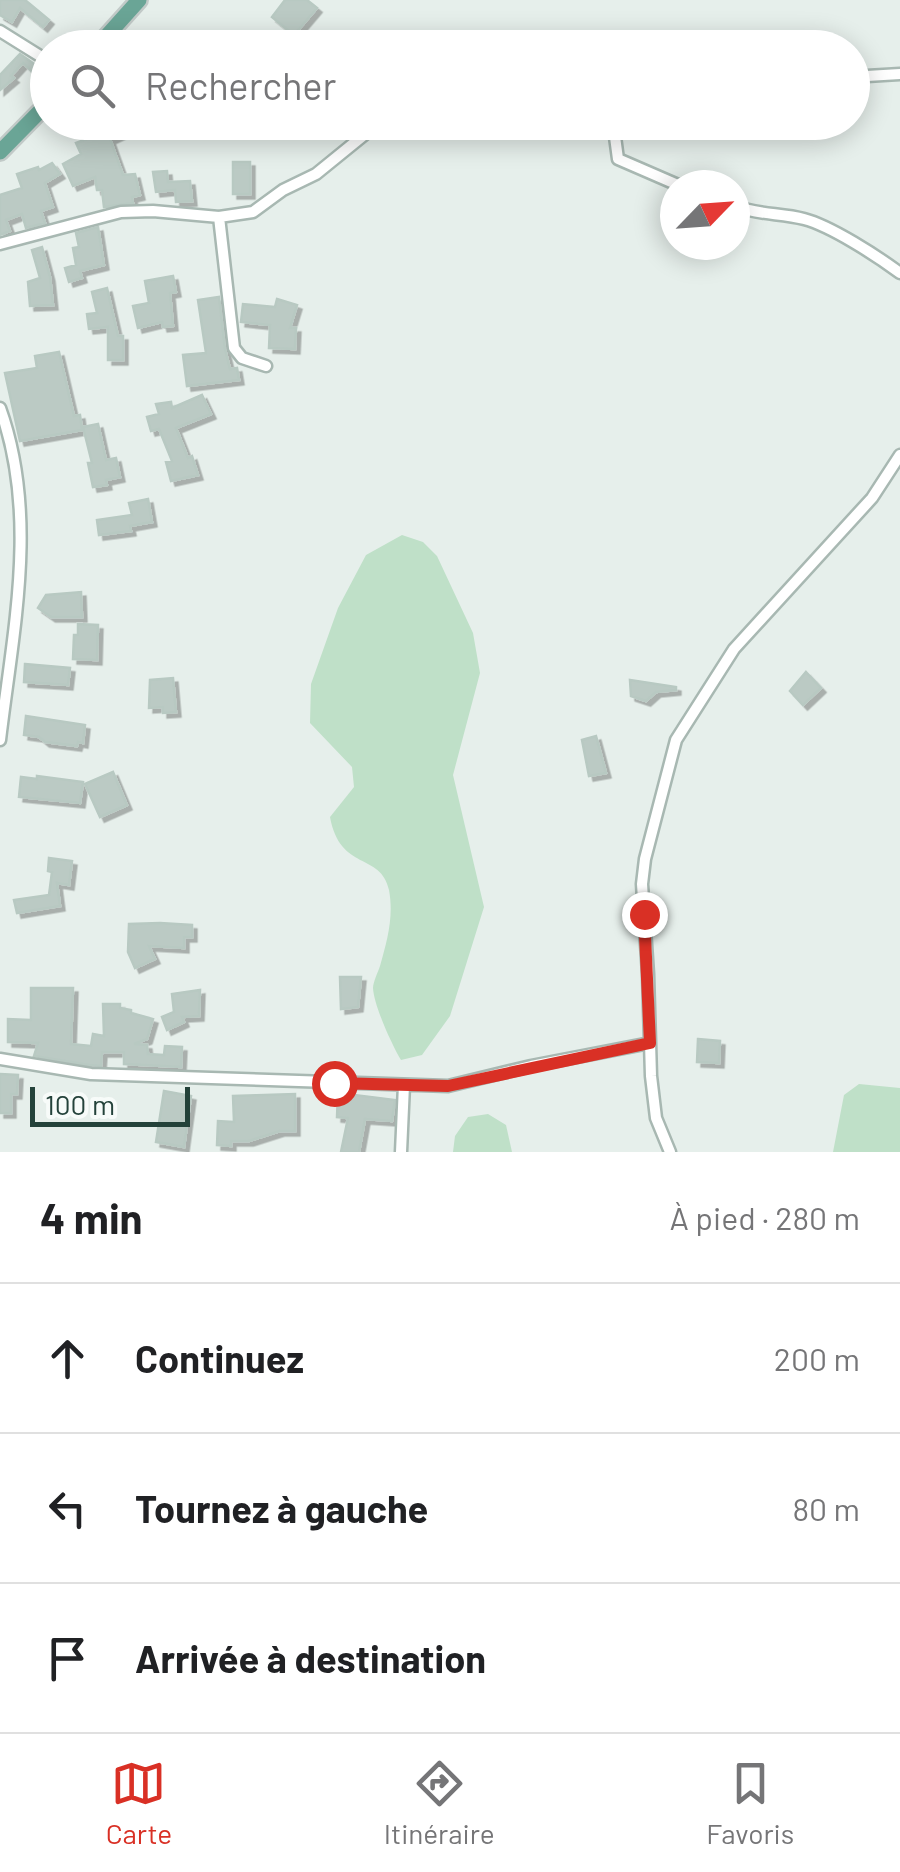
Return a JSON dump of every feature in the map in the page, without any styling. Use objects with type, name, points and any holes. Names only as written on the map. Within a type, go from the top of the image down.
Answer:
[{"type":"main road","points":[[112,30],[139,0]]},
{"type":"main road","points":[[0,152],[30,121]]},
{"type":"street","points":[[0,30],[30,49]]},
{"type":"street","points":[[870,76],[900,74]]},
{"type":"street","points":[[0,244],[122,212],[152,210],[219,216],[253,212],[283,190],[316,174],[358,140]]},
{"type":"street","points":[[616,140],[618,159],[660,177]]},
{"type":"street","points":[[750,211],[806,219],[900,273]]},
{"type":"street","points":[[219,216],[234,348],[242,358],[266,366]]},
{"type":"street","points":[[0,408],[18,473],[22,555],[0,740]]},
{"type":"street","points":[[670,1152],[656,1118],[642,884],[676,740],[734,649],[872,498],[900,455]]},
{"type":"street","points":[[0,1059],[92,1074],[448,1086],[650,1043]]},
{"type":"street","points":[[401,1152],[404,1086]]},
{"type":"green space","points":[[402,535],[423,542],[437,556],[473,633],[480,673],[453,775],[484,907],[450,1016],[422,1055],[401,1060],[380,1015],[373,988],[389,929],[389,890],[378,870],[351,854],[335,834],[330,817],[354,787],[352,767],[310,723],[311,684],[338,608],[366,555]]},
{"type":"green space","points":[[859,1084],[900,1088],[900,1152],[833,1152],[844,1095]]},
{"type":"green space","points":[[488,1114],[506,1125],[512,1152],[453,1152],[455,1136],[468,1117]]},
{"type":"building","points":[[0,0],[25,0],[49,20],[43,27],[20,8],[12,22],[0,15]]},
{"type":"building","points":[[285,0],[307,0],[317,8],[298,30],[288,30],[272,17]]},
{"type":"building","points":[[20,54],[30,61],[30,69],[23,63],[0,90],[0,75]]},
{"type":"building","points":[[110,140],[123,175],[135,174],[140,195],[132,197],[133,203],[104,207],[95,177],[73,186],[63,164],[81,154],[76,143]]},
{"type":"building","points":[[233,162],[250,162],[250,194],[233,194]]},
{"type":"building","points":[[52,163],[60,174],[45,183],[53,207],[41,211],[45,223],[26,228],[22,214],[6,220],[10,231],[0,235],[0,195],[22,188],[17,174]]},
{"type":"building","points":[[167,171],[168,182],[190,181],[192,201],[176,202],[175,190],[156,192],[153,172]]},
{"type":"building","points":[[98,227],[104,265],[80,271],[82,278],[69,282],[65,268],[76,265],[76,233]]},
{"type":"building","points":[[42,247],[53,305],[30,306],[28,282],[40,278],[32,250]]},
{"type":"building","points":[[173,276],[173,326],[163,327],[162,322],[138,328],[133,306],[149,303],[145,281]]},
{"type":"building","points":[[107,288],[118,336],[123,336],[123,360],[108,360],[108,327],[89,329],[87,314],[97,313],[92,292]]},
{"type":"building","points":[[219,297],[225,349],[230,369],[237,368],[239,380],[187,386],[183,355],[206,353],[198,300]]},
{"type":"building","points":[[277,299],[297,305],[290,328],[296,328],[295,349],[269,348],[270,325],[241,322],[243,304],[275,307]]},
{"type":"building","points":[[59,352],[74,416],[80,415],[82,430],[20,441],[5,373],[37,368],[35,356]]},
{"type":"building","points":[[202,395],[211,414],[176,428],[198,475],[171,481],[166,462],[172,461],[159,429],[151,431],[147,417],[159,414],[156,404],[171,402],[172,408]]},
{"type":"building","points":[[98,424],[106,460],[116,458],[120,477],[93,487],[83,427]]},
{"type":"building","points":[[148,499],[152,522],[130,526],[131,531],[99,535],[97,520],[132,515],[129,503]]},
{"type":"building","points":[[81,592],[82,617],[51,617],[38,608],[46,595]]},
{"type":"building","points":[[78,624],[98,625],[97,660],[73,659]]},
{"type":"building","points":[[25,664],[70,668],[68,685],[24,682]]},
{"type":"building","points":[[806,672],[821,688],[803,705],[790,691]]},
{"type":"building","points":[[173,678],[176,712],[163,713],[163,707],[149,708],[150,680]]},
{"type":"building","points":[[630,680],[676,690],[656,692],[646,701],[631,696]]},
{"type":"building","points":[[26,716],[85,725],[83,743],[78,742],[77,746],[45,742],[24,735]]},
{"type":"building","points":[[596,736],[606,773],[589,776],[582,740]]},
{"type":"building","points":[[113,772],[127,805],[100,817],[85,784]]},
{"type":"building","points":[[21,777],[83,782],[80,803],[19,797]]},
{"type":"building","points":[[49,858],[72,861],[69,885],[57,883],[60,906],[17,913],[14,900],[49,895]]},
{"type":"building","points":[[129,924],[192,925],[192,937],[184,937],[184,948],[149,946],[155,959],[135,968],[128,952]]},
{"type":"building","points":[[340,977],[361,977],[358,1007],[341,1009]]},
{"type":"building","points":[[31,988],[73,988],[71,1044],[91,1046],[93,1034],[104,1036],[103,1004],[120,1004],[120,1008],[131,1013],[153,1019],[147,1039],[134,1044],[147,1045],[148,1054],[164,1055],[165,1046],[182,1047],[181,1067],[124,1064],[124,1052],[102,1052],[101,1066],[34,1056],[38,1043],[8,1042],[8,1019],[31,1020]]},
{"type":"building","points":[[200,990],[199,1016],[182,1017],[184,1022],[167,1030],[162,1017],[174,1012],[172,994]]},
{"type":"building","points":[[698,1039],[720,1041],[719,1063],[697,1062]]},
{"type":"building","points":[[0,1074],[18,1075],[17,1094],[11,1094],[11,1113],[0,1113]]},
{"type":"building","points":[[164,1091],[191,1096],[184,1147],[156,1142]]},
{"type":"building","points":[[338,1093],[395,1100],[392,1121],[365,1119],[359,1152],[341,1152],[348,1118],[337,1117]]},
{"type":"building","points":[[295,1094],[295,1131],[231,1141],[231,1146],[217,1145],[218,1121],[234,1122],[233,1096]]},
{"type":"route","points":[[334,1083],[448,1086],[650,1043],[644,914]]}]
